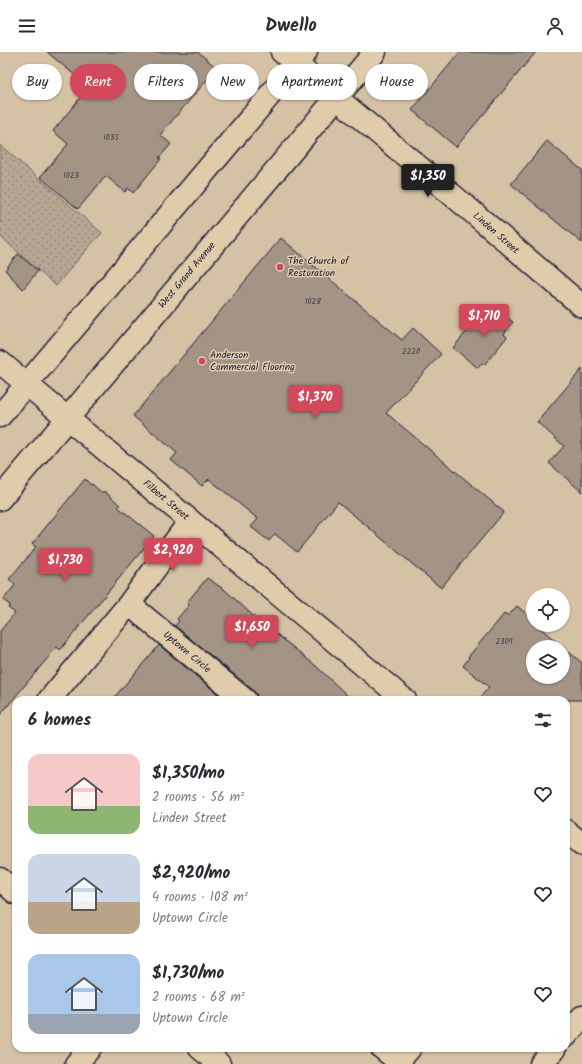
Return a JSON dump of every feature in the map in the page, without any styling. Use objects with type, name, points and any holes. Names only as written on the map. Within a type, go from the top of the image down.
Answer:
[{"type":"street","name":"West Grand Avenue","points":[[357,74],[375,52]]},
{"type":"street","name":"Linden Street","points":[[294,56],[302,64]]},
{"type":"street","points":[[0,416],[294,56]]},
{"type":"street","name":"West Grand Avenue","points":[[0,499],[335,100]]},
{"type":"street","name":"Linden Street","points":[[339,100],[582,306]]},
{"type":"street","name":"Filbert Street","points":[[0,362],[400,696]]},
{"type":"street","points":[[52,696],[129,604],[190,521]]},
{"type":"street","name":"Uptown Circle","points":[[129,604],[240,696]]},
{"type":"street","points":[[570,834],[582,844]]},
{"type":"street","points":[[0,879],[12,890]]},
{"type":"street","points":[[570,1031],[582,1017]]},
{"type":"street","points":[[76,1064],[86,1052]]},
{"type":"street","points":[[205,1052],[219,1064]]},
{"type":"street","points":[[541,1064],[552,1052]]},
{"type":"shaded area","points":[[0,145],[102,233],[56,286],[0,236]]},
{"type":"building","points":[[47,52],[198,52],[212,64],[206,64],[206,81],[198,90],[198,64],[134,64],[134,100],[190,100],[160,135],[171,144],[159,158],[161,159],[133,193],[128,188],[125,192],[106,176],[78,209],[40,177],[68,144],[53,131],[78,100],[126,100],[126,64],[70,64],[70,71]]},
{"type":"building","points":[[460,52],[536,52],[456,147],[412,110],[420,100],[428,100],[428,91]]},
{"type":"building","points":[[547,141],[582,170],[582,243],[511,184]]},
{"type":"building","points":[[281,238],[402,340],[413,328],[441,354],[386,413],[504,512],[441,588],[338,502],[297,552],[275,534],[269,541],[251,527],[258,519],[209,479],[202,486],[171,460],[177,453],[133,416]]},
{"type":"building","points":[[18,254],[38,271],[23,289],[5,270]]},
{"type":"building","points":[[496,309],[513,322],[504,334],[507,337],[484,365],[482,363],[478,368],[453,348],[480,315],[483,317],[489,311],[492,314]]},
{"type":"building","points":[[582,369],[582,492],[549,463],[564,446],[537,422]]},
{"type":"building","points":[[85,479],[102,493],[104,491],[120,505],[118,507],[154,536],[60,650],[57,647],[16,696],[12,696],[12,701],[0,715],[0,631],[15,613],[8,608],[10,605],[3,600],[15,585],[9,579],[36,547],[32,544]]},
{"type":"building","points":[[207,578],[225,590],[262,624],[263,623],[316,666],[348,696],[257,696],[253,690],[175,626],[179,621],[177,619],[189,605],[187,602]]},
{"type":"building","points":[[517,606],[526,613],[526,632],[545,632],[555,640],[526,640],[526,684],[570,684],[570,653],[582,663],[582,700],[570,700],[570,696],[481,696],[489,687],[463,666],[469,658],[468,657],[505,613],[508,616]]},
{"type":"building","points":[[159,645],[220,696],[115,696]]},
{"type":"place","name":"The Church of Restoration","points":[[280,267]]},
{"type":"place","name":"Anderson Commercial Flooring","points":[[202,361]]}]
